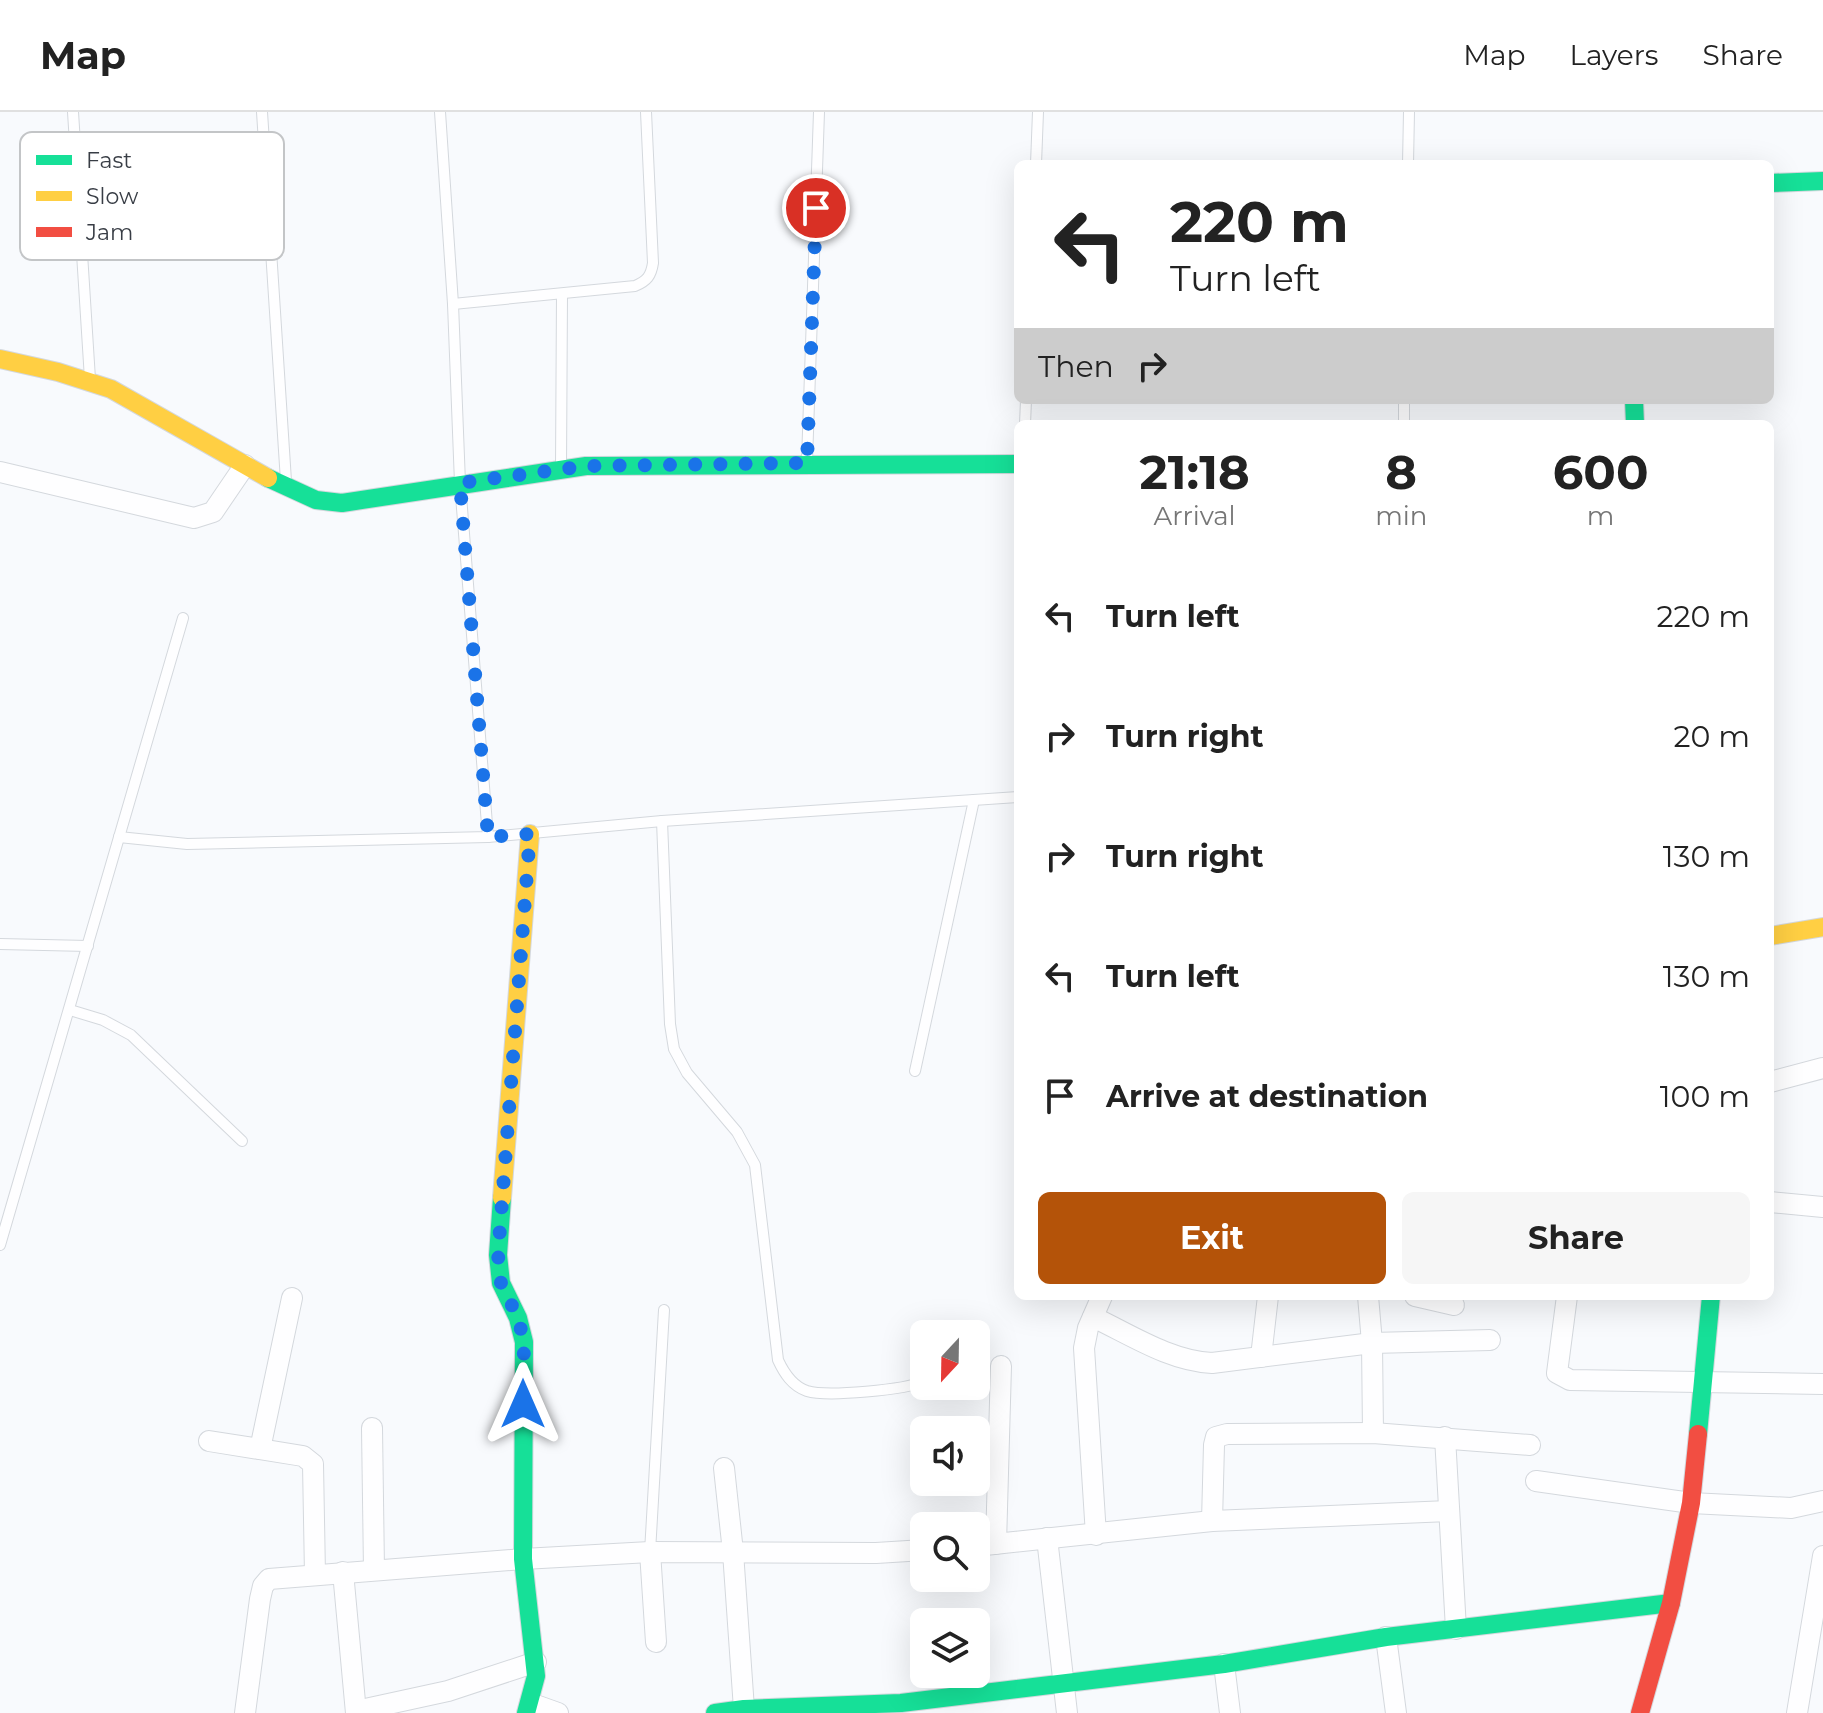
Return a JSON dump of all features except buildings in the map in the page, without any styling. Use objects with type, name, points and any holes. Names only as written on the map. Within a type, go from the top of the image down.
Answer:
[{"type":"street","points":[[1774,183],[1823,181]]},
{"type":"street","points":[[0,359],[111,389],[286,488],[316,500],[342,503],[460,483],[609,465],[1014,464]]},
{"type":"street","points":[[0,472],[194,518],[213,512],[245,465]]},
{"type":"street","points":[[530,834],[498,1255],[501,1283],[518,1318],[524,1342],[523,1559],[536,1662],[528,1708],[558,1713]]},
{"type":"street","points":[[1774,935],[1823,927]]},
{"type":"street","points":[[1774,1081],[1823,1068]]},
{"type":"street","points":[[1774,1202],[1823,1207]]},
{"type":"street","points":[[260,1449],[292,1298]]},
{"type":"street","points":[[1096,1535],[1084,1348],[1100,1300]]},
{"type":"street","points":[[1261,1357],[1268,1300]]},
{"type":"street","points":[[1368,1300],[1373,1433]]},
{"type":"street","points":[[1436,1300],[1454,1305]]},
{"type":"street","points":[[1566,1300],[1557,1373],[1570,1380],[1823,1384]]},
{"type":"street","points":[[1640,1713],[1671,1603],[1691,1503],[1711,1300]]},
{"type":"street","points":[[1093,1317],[1182,1359],[1212,1363],[1372,1343],[1490,1340]]},
{"type":"street","points":[[989,1512],[1001,1366]]},
{"type":"street","points":[[372,1428],[374,1570]]},
{"type":"street","points":[[1212,1521],[1214,1445],[1216,1437],[1227,1434],[1373,1433],[1530,1445]]},
{"type":"street","points":[[1445,1437],[1456,1629]]},
{"type":"street","points":[[209,1441],[303,1456],[313,1464],[315,1575]]},
{"type":"street","points":[[724,1468],[745,1711]]},
{"type":"street","points":[[1536,1481],[1691,1503],[1791,1508],[1823,1501]]},
{"type":"street","points":[[990,1545],[1212,1521],[1449,1511]]},
{"type":"street","points":[[1047,1538],[1067,1713]]},
{"type":"street","points":[[245,1713],[263,1586],[269,1579],[650,1552],[910,1551]]},
{"type":"street","points":[[650,1552],[656,1642]]},
{"type":"street","points":[[1797,1713],[1823,1556]]},
{"type":"street","points":[[343,1572],[356,1712],[439,1693],[536,1662]]},
{"type":"street","points":[[715,1713],[902,1708],[1063,1683],[1224,1664],[1386,1637],[1671,1603]]},
{"type":"street","points":[[1386,1637],[1396,1713]]},
{"type":"street","points":[[1224,1664],[1230,1713]]},
{"type":"lane","points":[[73,112],[74,132]]},
{"type":"lane","points":[[262,112],[263,132]]},
{"type":"lane","points":[[440,112],[453,304],[460,483],[488,837]]},
{"type":"lane","points":[[453,304],[635,286],[645,282],[651,274],[646,112]]},
{"type":"lane","points":[[807,463],[819,112]]},
{"type":"lane","points":[[1036,160],[1038,112]]},
{"type":"lane","points":[[1408,160],[1409,112]]},
{"type":"lane","points":[[82,260],[90,381]]},
{"type":"lane","points":[[271,260],[286,488]]},
{"type":"lane","points":[[561,469],[562,294]]},
{"type":"lane","points":[[0,1245],[183,618]]},
{"type":"lane","points":[[119,837],[187,844],[488,837],[662,821],[1014,797]]},
{"type":"lane","points":[[915,1071],[974,800]]},
{"type":"lane","points":[[662,821],[670,1024],[674,1049],[705,1097],[737,1132],[755,1165],[778,1360],[783,1372],[793,1383],[807,1391],[821,1393],[910,1385]]},
{"type":"lane","points":[[0,944],[88,946]]},
{"type":"lane","points":[[70,1010],[103,1020],[131,1035],[242,1141]]},
{"type":"lane","points":[[650,1552],[664,1310]]},
{"type":"traffic: fast","points":[[1774,183],[1823,181]]},
{"type":"traffic: fast","points":[[1634,404],[1635,420]]},
{"type":"traffic: fast","points":[[268,478],[316,500],[342,503],[586,466],[1014,464]]},
{"type":"traffic: fast","points":[[502,1198],[498,1255],[501,1283],[518,1318],[524,1342],[523,1559],[536,1676],[526,1713]]},
{"type":"traffic: fast","points":[[1698,1434],[1711,1300]]},
{"type":"traffic: fast","points":[[715,1713],[744,1709],[901,1703],[1224,1664],[1386,1637],[1671,1603]]},
{"type":"traffic: slow","points":[[0,359],[58,372],[111,389],[268,478]]},
{"type":"traffic: slow","points":[[502,1198],[530,834]]},
{"type":"traffic: slow","points":[[1774,935],[1823,927]]},
{"type":"traffic: jam","points":[[1640,1713],[1671,1603],[1691,1503],[1698,1434]]},
{"type":"route","points":[[523,1404],[524,1342],[518,1318],[501,1283],[498,1255],[530,834],[488,837],[460,483],[586,466],[807,463],[816,208]]}]
